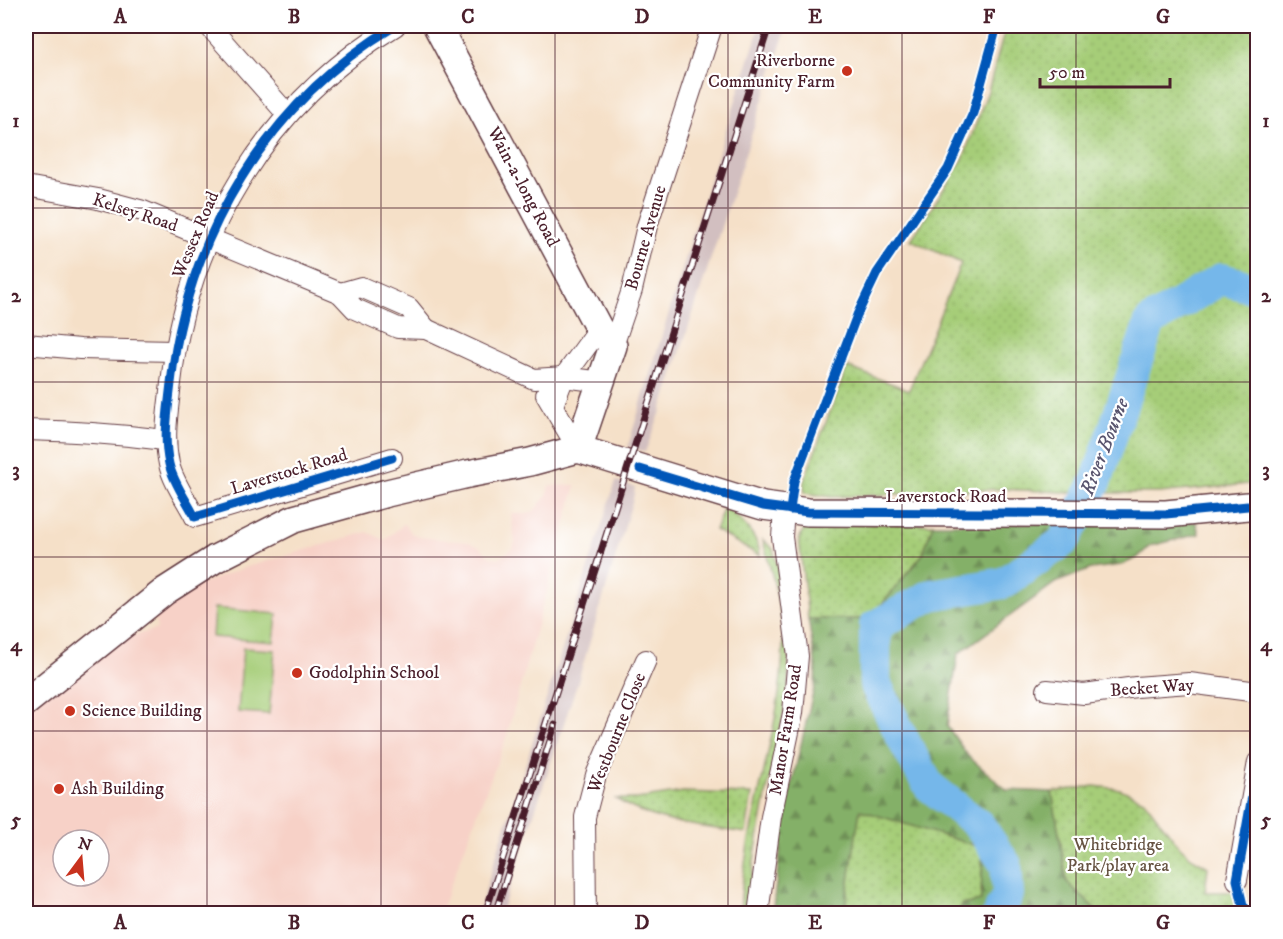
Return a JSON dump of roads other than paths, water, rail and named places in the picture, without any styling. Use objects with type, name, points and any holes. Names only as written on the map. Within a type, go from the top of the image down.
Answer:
[{"type":"street","points":[[209,26],[287,114]]},
{"type":"street","name":"Wessex Road","points":[[195,517],[170,468],[165,440],[174,351],[188,300],[209,239],[231,193],[257,151],[287,114],[331,71],[374,38],[395,26]]},
{"type":"street","name":"Wain-a-long Road","points":[[437,26],[606,338]]},
{"type":"street","name":"Bourne Avenue","points":[[578,449],[602,382],[606,338],[632,290],[646,226],[712,26]]},
{"type":"street","name":"Kelsey Road","points":[[26,186],[98,199],[143,211],[340,293],[355,309],[399,328],[426,329],[534,379],[564,377],[602,382]]},
{"type":"street","points":[[553,405],[564,377],[606,338]]},
{"type":"street","points":[[26,344],[80,349],[174,351]]},
{"type":"street","name":"Kelsey Road","points":[[534,379],[553,405],[578,449]]},
{"type":"street","points":[[26,430],[75,430],[165,440]]},
{"type":"street","points":[[26,702],[165,591],[215,559],[294,519],[387,493],[530,462],[578,449]]},
{"type":"street","name":"Laverstock Road","points":[[578,449],[735,498],[784,510],[826,513],[1129,514],[1193,513],[1257,505]]},
{"type":"street","name":"Laverstock Road","points":[[195,517],[393,458]]},
{"type":"street","name":"Manor Farm Road","points":[[758,914],[771,817],[793,713],[798,656],[782,537],[784,510]]},
{"type":"street","name":"Westbourne Close","points":[[586,914],[585,817],[596,775],[646,660]]},
{"type":"street","name":"Becket Way","points":[[1047,690],[1084,694],[1189,683],[1257,692]]},
{"type":"street","points":[[1238,880],[1257,762]]},
{"type":"waterway","name":"River Bourne","points":[[998,914],[1008,894],[1006,865],[979,825],[929,786],[907,747],[875,683],[875,626],[931,595],[1004,583],[1064,541],[1096,482],[1150,322],[1221,279],[1258,289]]},
{"type":"railway","points":[[485,914],[769,26]]},
{"type":"railway","points":[[495,914],[555,725]]},
{"type":"place","name":"Riverborne Community Farm","points":[[847,71]]},
{"type":"place","name":"Godolphin School","points":[[297,673]]},
{"type":"place","name":"Science Building","points":[[70,711]]},
{"type":"place","name":"Ash Building","points":[[59,789]]},
{"type":"park label","name":"Whitebridge Park/play area","points":[[1118,855]]}]
